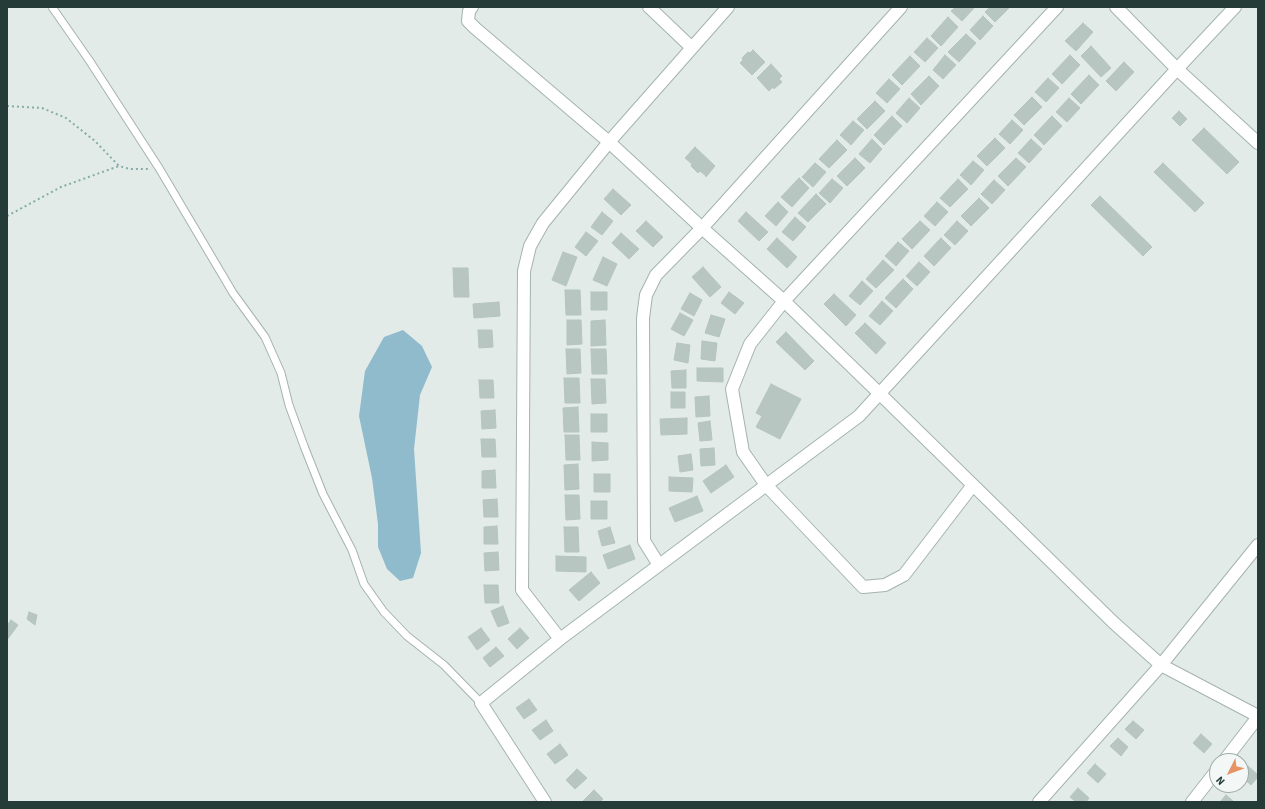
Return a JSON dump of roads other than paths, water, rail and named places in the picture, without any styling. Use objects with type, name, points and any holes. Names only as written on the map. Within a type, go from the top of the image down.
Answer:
[{"type":"street","points":[[472,7],[469,11],[468,21],[475,28],[609,142],[784,301],[1114,624],[1161,665],[1258,717],[1230,753]]},
{"type":"street","points":[[649,7],[691,47]]},
{"type":"street","points":[[560,639],[522,590],[524,271],[530,246],[543,223],[609,142],[691,47],[728,7]]},
{"type":"street","points":[[659,565],[644,541],[642,318],[646,295],[656,275],[702,228],[901,7]]},
{"type":"street","points":[[973,485],[904,575],[885,586],[863,587],[766,485],[743,452],[732,389],[750,344],[784,301],[1057,7]]},
{"type":"street","points":[[1116,7],[1177,69],[1258,143]]},
{"type":"street","points":[[545,802],[481,703],[560,639],[859,416],[1235,7]]},
{"type":"street","points":[[1039,802],[1161,665],[1258,545]]},
{"type":"street","points":[[1192,802],[1209,780]]},
{"type":"lane","points":[[52,7],[89,60],[159,168],[233,293],[265,337],[281,373],[289,405],[304,446],[324,494],[352,550],[364,584],[384,612],[407,636],[444,665],[481,703]]},
{"type":"water","points":[[403,330],[422,346],[432,367],[420,395],[414,449],[421,553],[413,578],[400,581],[387,569],[378,547],[378,524],[372,478],[359,416],[365,371],[384,337]]}]
